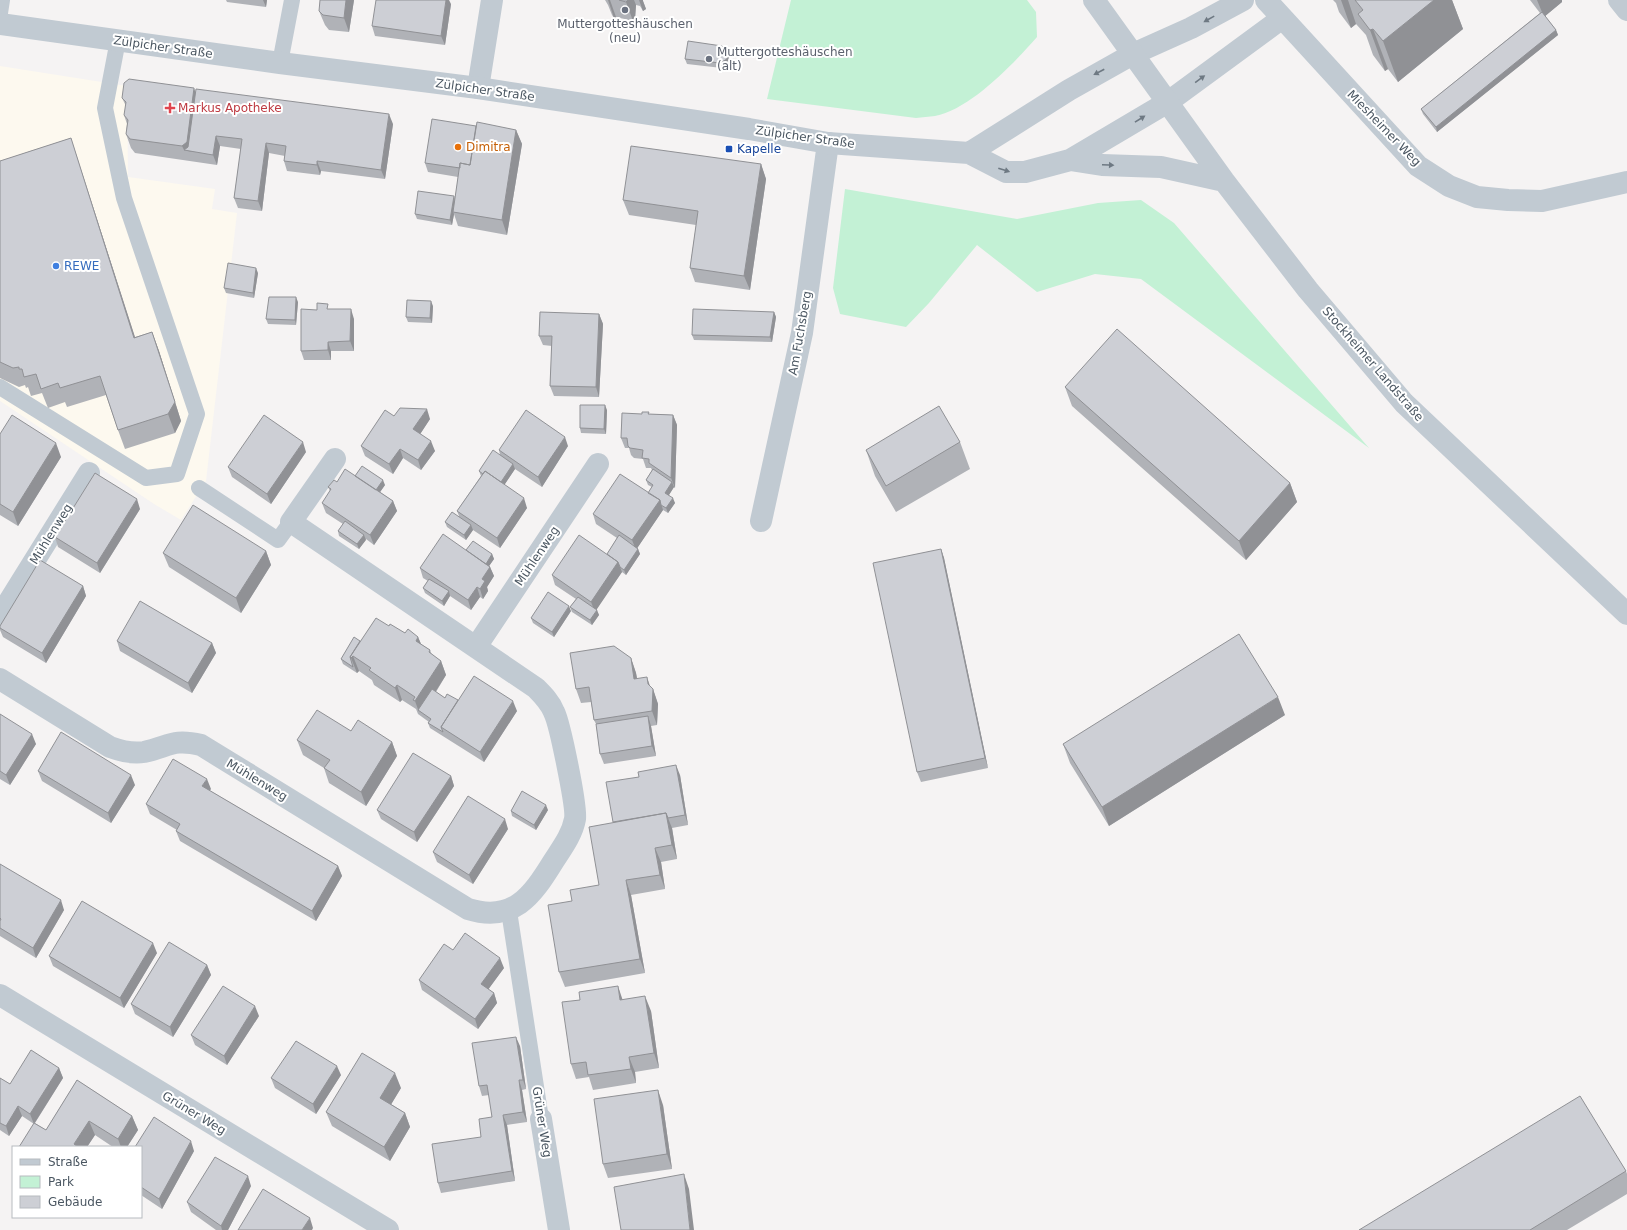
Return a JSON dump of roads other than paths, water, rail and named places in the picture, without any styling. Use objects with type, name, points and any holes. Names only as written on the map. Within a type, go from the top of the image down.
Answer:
[{"type":"street","points":[[478,88],[492,0]]},
{"type":"street","name":"Stockheimer Landstraße","points":[[1094,0],[1224,181],[1308,290],[1404,403],[1627,614]]},
{"type":"street","points":[[969,153],[1069,90],[1133,54],[1191,28],[1243,0]]},
{"type":"street","name":"Miesheimer Weg","points":[[1266,0],[1281,19],[1418,166],[1449,186],[1477,197],[1542,201],[1627,182]]},
{"type":"street","points":[[1619,0],[1627,10]]},
{"type":"street","points":[[1168,102],[1281,19]]},
{"type":"street","name":"Zülpicher Straße","points":[[0,24],[280,64],[478,88],[749,129],[828,143],[969,153],[1006,172],[1025,172],[1070,160],[1168,102]]},
{"type":"street","name":"Am Fuchsberg","points":[[761,521],[802,333],[828,143]]},
{"type":"street","points":[[1070,160],[1102,165],[1161,167],[1224,181]]},
{"type":"street","points":[[291,522],[335,459]]},
{"type":"street","name":"Mühlenweg","points":[[476,647],[598,464]]},
{"type":"street","name":"Mühlenweg","points":[[0,616],[89,473]]},
{"type":"street","name":"Mühlenweg","points":[[0,679],[110,747],[128,752],[144,752],[173,743],[186,742],[201,746],[468,909],[482,914],[496,914],[509,910],[527,899],[538,886],[569,837],[575,818],[574,801],[555,713],[548,700],[536,688],[291,522]]},
{"type":"street","name":"Grüner Weg","points":[[0,996],[359,1223],[388,1230]]},
{"type":"street","name":"Grüner Weg","points":[[541,1119],[559,1230]]},
{"type":"lane","points":[[0,14],[2,0]]},
{"type":"lane","points":[[280,64],[292,0]]},
{"type":"lane","points":[[0,387],[146,478],[178,474],[197,414],[124,198],[105,108],[118,40]]},
{"type":"lane","points":[[199,488],[278,540],[291,522]]},
{"type":"lane","name":"Grüner Weg","points":[[509,910],[541,1119]]},
{"type":"place","name":"Muttergotteshäuschen (neu)","points":[[625,10]]},
{"type":"place","name":"Muttergotteshäuschen (alt)","points":[[709,59]]},
{"type":"place","name":"Markus Apotheke","points":[[170,108]]},
{"type":"place","name":"Dimitra","points":[[458,147]]},
{"type":"place","name":"Kapelle","points":[[729,149]]},
{"type":"place","name":"REWE","points":[[56,266]]}]
